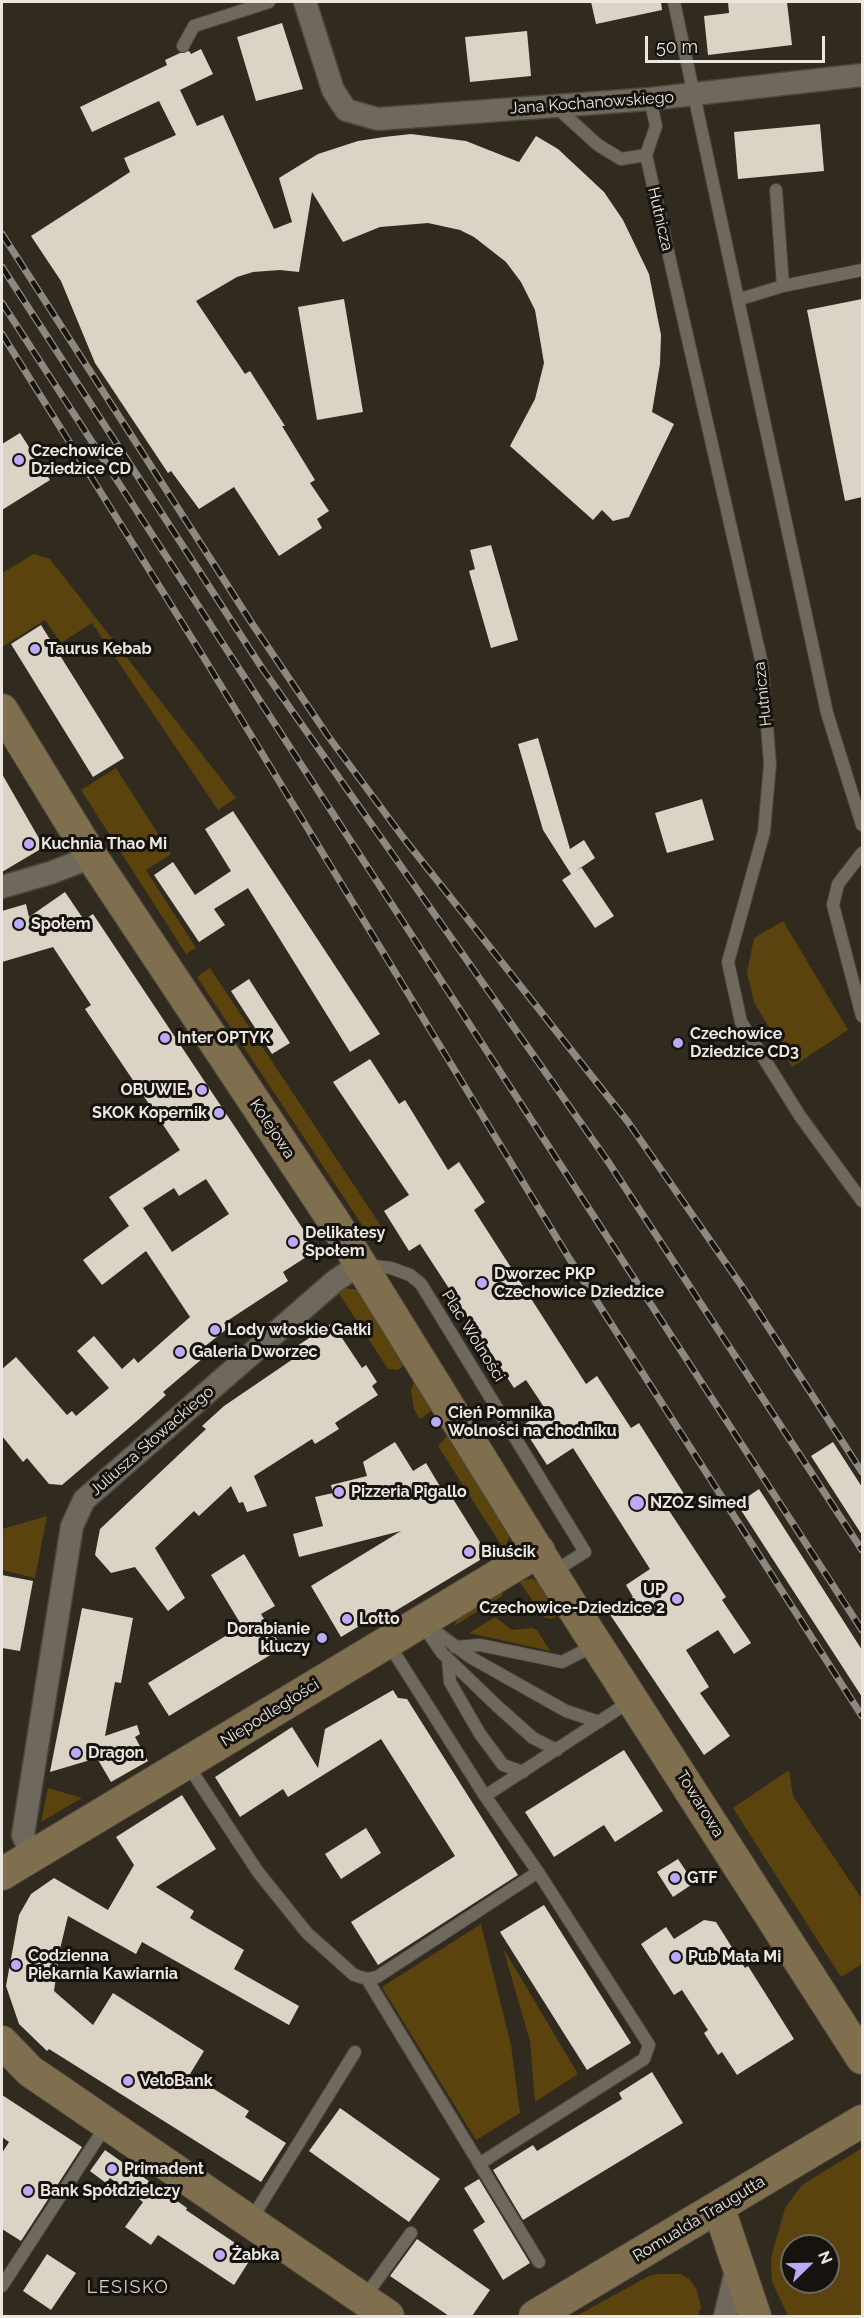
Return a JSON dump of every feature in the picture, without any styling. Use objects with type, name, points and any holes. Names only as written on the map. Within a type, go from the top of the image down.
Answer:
[{"type":"street","name":"Jana Kochanowskiego","points":[[305,2],[333,90],[346,110],[378,118],[650,99],[862,75]]},
{"type":"street","name":"Kolejowa","points":[[2,710],[92,857],[360,1264],[545,1562]]},
{"type":"street","points":[[2,886],[50,873],[92,857]]},
{"type":"street","name":"Juliusza Słowackiego","points":[[32,1855],[23,1834],[72,1526],[84,1500],[336,1281],[360,1264]]},
{"type":"street","name":"Niepodległości","points":[[2,1874],[420,1621],[545,1562]]},
{"type":"street","name":"Towarowa","points":[[545,1562],[862,2058]]},
{"type":"street","points":[[2,2042],[30,2071],[251,2220],[376,2308]]},
{"type":"street","name":"Romualda Traugutta","points":[[536,2316],[719,2209],[856,2124]]},
{"type":"street","points":[[719,2209],[755,2316]]},
{"type":"street","points":[[725,2316],[737,2267]]},
{"type":"lane","points":[[183,46],[194,26],[269,2]]},
{"type":"lane","points":[[674,2],[696,94],[827,713],[862,825]]},
{"type":"lane","points":[[555,106],[598,145],[621,159],[646,155],[656,126],[650,99]]},
{"type":"lane","name":"Hutnicza","points":[[646,155],[762,664],[770,764],[764,832],[728,962],[741,1022],[800,1116],[862,1201]]},
{"type":"lane","points":[[777,190],[783,286]]},
{"type":"lane","points":[[740,299],[783,286],[862,270]]},
{"type":"lane","points":[[862,853],[838,884],[833,905],[862,1016]]},
{"type":"lane","name":"Plac Wolności","points":[[360,1264],[391,1268],[410,1275],[421,1284],[457,1341],[585,1552],[545,1562]]},
{"type":"lane","points":[[420,1621],[455,1647],[566,1711],[599,1722]]},
{"type":"lane","points":[[420,1621],[433,1642],[448,1659],[533,1738],[557,1750]]},
{"type":"lane","points":[[387,1642],[649,2045],[644,2059],[479,2164]]},
{"type":"lane","points":[[455,1647],[480,1645],[562,1662],[597,1644]]},
{"type":"lane","points":[[448,1659],[450,1682],[480,1734],[503,1765],[523,1772]]},
{"type":"lane","points":[[485,1796],[633,1699]]},
{"type":"lane","points":[[187,1764],[258,1872],[307,1933],[354,1975],[367,1979],[377,1977],[538,1872]]},
{"type":"lane","points":[[367,1979],[539,2262]]},
{"type":"lane","points":[[251,2220],[355,2052]]},
{"type":"lane","points":[[2,2286],[107,2123]]},
{"type":"lane","points":[[376,2308],[411,2233]]},
{"type":"shaded area","points":[[34,554],[50,559],[236,798],[218,810],[92,623],[61,643],[45,620],[2,647],[2,573]]},
{"type":"shaded area","points":[[116,768],[171,854],[146,870],[196,948],[186,954],[81,790]]},
{"type":"shaded area","points":[[783,921],[848,1030],[792,1067],[754,1002],[747,972],[754,938]]},
{"type":"shaded area","points":[[210,968],[385,1232],[372,1240],[197,977]]},
{"type":"shaded area","points":[[345,1288],[360,1290],[406,1364],[398,1370],[388,1369],[338,1292]]},
{"type":"shaded area","points":[[415,1379],[434,1409],[420,1419],[414,1409],[411,1390]]},
{"type":"shaded area","points":[[448,1435],[510,1533],[505,1551],[438,1446]]},
{"type":"shaded area","points":[[47,1516],[35,1578],[2,1570],[2,1529]]},
{"type":"shaded area","points":[[533,1579],[543,1585],[560,1614],[551,1619],[545,1618],[518,1580]]},
{"type":"shaded area","points":[[504,1589],[502,1596],[454,1626],[458,1617]]},
{"type":"shaded area","points":[[495,1617],[512,1630],[532,1628],[537,1630],[550,1651],[469,1633]]},
{"type":"shaded area","points":[[789,1770],[793,1796],[862,1899],[862,1964],[841,1977],[733,1808]]},
{"type":"shaded area","points":[[48,1788],[82,1798],[41,1822]]},
{"type":"shaded area","points":[[481,1924],[511,2045],[520,2113],[476,2140],[382,1987]]},
{"type":"shaded area","points":[[503,1948],[578,2074],[535,2102],[530,2041]]},
{"type":"shaded area","points":[[862,2148],[862,2316],[788,2316],[772,2282],[771,2258],[785,2208],[802,2185]]},
{"type":"shaded area","points":[[680,2274],[689,2279],[696,2288],[701,2307],[698,2316],[576,2316],[649,2276]]},
{"type":"building","points":[[591,2],[661,2],[662,10],[596,24]]},
{"type":"building","points":[[728,2],[787,2],[792,45],[708,55],[704,16],[729,13]]},
{"type":"building","points":[[282,23],[303,89],[256,101],[237,37]]},
{"type":"building","points":[[527,31],[531,76],[470,82],[465,37]]},
{"type":"building","points":[[201,49],[213,74],[180,90],[197,126],[223,115],[274,229],[292,222],[279,178],[318,154],[358,141],[384,137],[411,134],[466,141],[519,162],[536,136],[558,149],[604,192],[623,220],[649,274],[661,335],[660,364],[652,412],[674,424],[629,517],[613,521],[602,510],[593,520],[510,446],[535,399],[544,363],[535,310],[521,282],[506,262],[474,237],[460,230],[428,223],[380,227],[343,242],[312,192],[299,272],[280,270],[253,272],[237,277],[196,301],[245,374],[250,371],[285,426],[282,426],[315,480],[310,483],[329,511],[317,519],[322,528],[279,556],[234,487],[199,509],[171,471],[168,473],[95,363],[61,281],[31,236],[130,172],[124,158],[176,135],[159,101],[92,132],[80,107],[167,65],[165,60],[180,53],[189,51],[191,54]]},
{"type":"building","points":[[820,124],[824,171],[738,179],[734,132]]},
{"type":"building","points":[[344,299],[363,412],[317,420],[298,307]]},
{"type":"building","points":[[862,299],[862,497],[845,501],[807,310]]},
{"type":"building","name":"Czechowice Dziedzice CD","points":[[20,433],[50,480],[2,510],[2,444]]},
{"type":"building","points":[[491,545],[518,640],[491,648],[469,571],[475,569],[470,550]]},
{"type":"building","points":[[41,625],[124,758],[93,777],[11,644]]},
{"type":"building","points":[[538,738],[570,849],[584,840],[595,858],[581,867],[614,916],[595,928],[562,880],[571,874],[543,830],[518,744]]},
{"type":"building","points":[[2,774],[44,847],[2,872]]},
{"type":"building","points":[[702,799],[714,840],[667,853],[655,813]]},
{"type":"building","points":[[233,811],[380,1034],[350,1052],[248,888],[214,909],[225,925],[199,942],[154,875],[173,862],[195,895],[231,871],[205,829]]},
{"type":"building","points":[[65,892],[84,920],[93,914],[317,1250],[283,1272],[288,1281],[224,1323],[228,1328],[204,1347],[209,1353],[163,1392],[166,1395],[62,1485],[49,1484],[27,1458],[23,1462],[2,1436],[2,1369],[16,1357],[67,1415],[72,1411],[76,1416],[109,1388],[77,1351],[94,1336],[122,1369],[134,1358],[138,1363],[190,1317],[146,1251],[102,1285],[83,1260],[129,1226],[109,1197],[180,1150],[85,1009],[91,1005],[53,947],[2,962],[2,911],[26,904],[29,917]],"holes":[[[206,1179],[229,1214],[172,1252],[143,1208],[174,1188],[179,1196]]]},
{"type":"building","points":[[249,979],[290,1043],[272,1054],[231,991]]},
{"type":"building","points":[[370,1059],[399,1104],[405,1100],[448,1170],[459,1162],[485,1202],[474,1210],[586,1384],[597,1376],[631,1428],[639,1423],[686,1497],[668,1509],[726,1597],[722,1600],[751,1643],[734,1654],[718,1630],[686,1650],[709,1687],[700,1693],[730,1736],[704,1755],[609,1613],[633,1597],[626,1585],[650,1569],[573,1448],[547,1465],[522,1426],[546,1410],[526,1380],[514,1388],[420,1244],[409,1251],[384,1211],[409,1195],[333,1082]]},
{"type":"building","points":[[332,1323],[362,1368],[366,1365],[377,1382],[372,1386],[378,1395],[335,1423],[339,1429],[315,1444],[312,1439],[254,1476],[267,1506],[247,1512],[243,1502],[239,1503],[231,1486],[199,1516],[194,1511],[155,1548],[185,1598],[168,1611],[135,1567],[111,1573],[95,1555],[100,1529],[206,1429],[202,1426],[224,1406],[296,1357],[291,1350]]},
{"type":"building","points":[[395,1442],[413,1471],[426,1463],[441,1488],[445,1486],[483,1547],[480,1560],[382,1619],[379,1614],[341,1637],[311,1586],[401,1531],[299,1557],[293,1534],[323,1526],[315,1497],[333,1493],[331,1485],[367,1476],[363,1462]]},
{"type":"building","points":[[833,1442],[862,1487],[862,1535],[811,1456]]},
{"type":"building","points":[[759,1489],[862,1650],[862,1697],[737,1504]]},
{"type":"building","points":[[244,1554],[275,1606],[261,1614],[282,1648],[169,1716],[148,1683],[242,1626],[211,1575]]},
{"type":"building","points":[[2,1575],[33,1581],[20,1651],[2,1648]]},
{"type":"building","points":[[82,1608],[133,1618],[121,1683],[115,1682],[105,1736],[137,1725],[140,1734],[135,1737],[148,1761],[111,1782],[97,1758],[50,1772]]},
{"type":"building","points":[[393,1690],[398,1698],[407,1699],[518,1875],[378,1965],[351,1922],[455,1856],[381,1739],[288,1797],[283,1789],[240,1817],[215,1777],[292,1727],[318,1768],[325,1729]]},
{"type":"building","points":[[624,1750],[663,1811],[615,1842],[604,1825],[554,1857],[525,1812]]},
{"type":"building","points":[[182,1795],[216,1849],[156,1887],[194,1911],[190,1918],[244,1950],[234,1969],[299,2006],[289,2025],[142,1942],[136,1954],[68,1916],[60,1949],[54,1991],[93,2025],[113,1993],[204,2051],[190,2074],[249,2111],[245,2117],[286,2143],[261,2182],[49,2049],[47,2051],[19,2024],[6,1986],[19,1915],[31,1894],[54,1878],[108,1910],[134,1865],[116,1837]]},
{"type":"building","points":[[366,1828],[381,1853],[341,1879],[325,1854]]},
{"type":"building","name":"GTF","points":[[678,1859],[694,1883],[673,1897],[657,1872]]},
{"type":"building","points":[[544,1905],[631,2043],[587,2070],[500,1932]]},
{"type":"building","points":[[704,1920],[716,1922],[745,1968],[748,1966],[794,2039],[737,2075],[722,2052],[718,2055],[704,2033],[708,2030],[682,1990],[674,1995],[641,1944],[666,1927],[674,1939]]},
{"type":"building","points":[[652,2072],[683,2123],[523,2220],[493,2170],[533,2145],[537,2151],[622,2099],[619,2093]]},
{"type":"building","name":"Bank Spółdzielczy","points":[[2,2095],[82,2147],[21,2241],[2,2229],[2,2153],[9,2142],[2,2137]]},
{"type":"building","points":[[340,2108],[440,2179],[409,2222],[309,2151]]},
{"type":"building","points":[[105,2150],[187,2208],[186,2210],[253,2255],[234,2285],[158,2235],[151,2245],[125,2227],[143,2202],[110,2178],[106,2183],[90,2171]]},
{"type":"building","points":[[479,2179],[530,2263],[503,2280],[473,2230],[485,2222],[464,2188]]},
{"type":"building","points":[[417,2239],[490,2290],[472,2316],[449,2316],[390,2276]]},
{"type":"building","points":[[47,2254],[76,2273],[51,2310],[23,2291]]},
{"type":"railway","points":[[2,234],[251,622],[328,736],[402,836],[628,1122],[741,1285],[862,1472]]},
{"type":"railway","points":[[2,267],[262,668],[609,1163],[862,1550]]},
{"type":"railway","points":[[2,303],[862,1630]]},
{"type":"railway","points":[[2,334],[201,653],[569,1258],[862,1716]]},
{"type":"place","name":"Czechowice Dziedzice CD","points":[[19,460]]},
{"type":"place","name":"Taurus Kebab","points":[[35,649]]},
{"type":"place","name":"Kuchnia Thao Mi","points":[[29,844]]},
{"type":"place","name":"Społem","points":[[19,924]]},
{"type":"place","name":"Inter OPTYK","points":[[165,1038]]},
{"type":"place","name":"Czechowice Dziedzice CD3","points":[[678,1043]]},
{"type":"place","name":"OBUWIE.","points":[[202,1090]]},
{"type":"place","name":"SKOK Kopernik","points":[[219,1113]]},
{"type":"place","name":"Delikatesy Społem","points":[[293,1242]]},
{"type":"place","name":"Dworzec PKP Czechowice Dziedzice","points":[[482,1283]]},
{"type":"place","name":"Lody włoskie Gałki","points":[[215,1330]]},
{"type":"place","name":"Galeria Dworzec","points":[[180,1352]]},
{"type":"place","name":"Cień Pomnika Wolności na chodniku","points":[[436,1422]]},
{"type":"place","name":"Pizzeria Pigallo","points":[[339,1492]]},
{"type":"place","name":"NZOZ Simed","points":[[637,1503]]},
{"type":"place","name":"Biuścik","points":[[469,1552]]},
{"type":"place","name":"UP Czechowice-Dziedzice 2","points":[[677,1599]]},
{"type":"place","name":"Lotto","points":[[347,1619]]},
{"type":"place","name":"Dorabianie kluczy","points":[[322,1638]]},
{"type":"place","name":"Dragon","points":[[76,1753]]},
{"type":"place","name":"GTF","points":[[675,1878]]},
{"type":"place","name":"Pub Mała Mi","points":[[676,1957]]},
{"type":"place","name":"Codzienna Piekarnia Kawiarnia","points":[[16,1965]]},
{"type":"place","name":"VeloBank","points":[[128,2081]]},
{"type":"place","name":"Primadent","points":[[112,2169]]},
{"type":"place","name":"Bank Spółdzielczy","points":[[28,2191]]},
{"type":"place","name":"Żabka","points":[[220,2255]]},
{"type":"district","name":"LESISKO","points":[[128,2288]]}]
